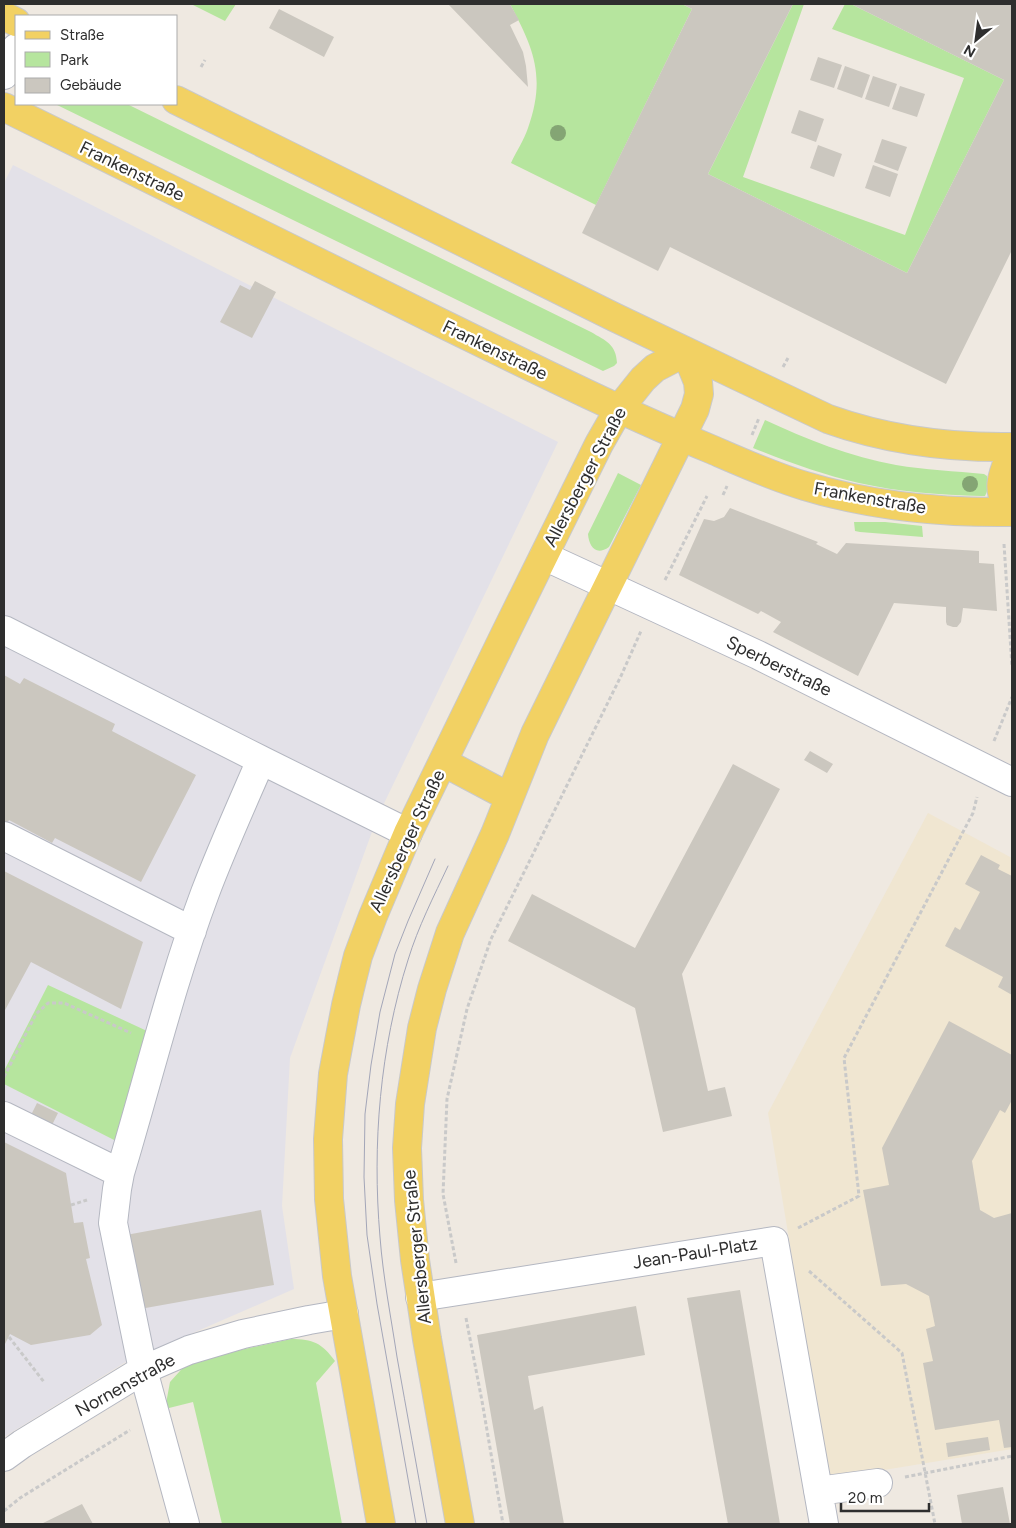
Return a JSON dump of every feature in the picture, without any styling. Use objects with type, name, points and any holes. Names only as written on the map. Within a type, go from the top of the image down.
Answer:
[{"type":"main road","points":[[178,101],[686,352],[828,419],[875,434],[950,445],[1012,447]]},
{"type":"main road","name":"Frankenstraße","points":[[4,107],[619,409],[740,462],[805,486],[872,502],[919,508],[1012,512]]},
{"type":"main road","name":"Allersberger Straße","points":[[381,1524],[337,1276],[329,1198],[328,1140],[333,1074],[346,1005],[358,956],[372,916],[408,834],[599,444],[619,409],[643,379],[655,368],[686,352],[698,382],[699,394],[695,409],[538,726],[495,834],[446,946],[432,989],[418,1047],[410,1104],[407,1175],[410,1225],[426,1339],[460,1524]]},
{"type":"main road","points":[[1012,451],[1002,479],[1001,489],[1002,496],[1012,506]]},
{"type":"main road","points":[[443,762],[509,797]]},
{"type":"street","points":[[4,75],[15,50]]},
{"type":"street","name":"Sperberstraße","points":[[544,556],[758,655],[1012,782]]},
{"type":"street","points":[[4,630],[408,834]]},
{"type":"street","points":[[185,1524],[143,1370],[113,1223],[120,1173],[192,931],[232,825],[261,760]]},
{"type":"street","points":[[4,836],[192,931]]},
{"type":"street","points":[[4,1116],[120,1173]]},
{"type":"street","name":"Jean-Paul-Platz","points":[[420,1297],[774,1240],[824,1524]]},
{"type":"street","name":"Nornenstraße","points":[[4,1457],[143,1370],[189,1350],[243,1334],[344,1314]]},
{"type":"street","points":[[818,1491],[878,1482]]},
{"type":"path","points":[[201,67],[205,60]]},
{"type":"path","points":[[723,495],[788,358]]},
{"type":"path","points":[[503,1524],[443,1194],[447,1100],[467,1009],[491,940],[613,693],[652,607],[707,496]]},
{"type":"path","points":[[1004,544],[1012,667]]},
{"type":"path","points":[[935,1524],[902,1352],[774,1240],[859,1196],[844,1058],[973,813],[984,767],[1012,697]]},
{"type":"path","points":[[4,1077],[36,1014],[48,1003],[64,1003],[157,1045]]},
{"type":"path","points":[[8,1337],[44,1382]]},
{"type":"path","points":[[4,1510],[20,1498],[155,1415]]},
{"type":"path","points":[[933,1472],[1012,1456]]},
{"type":"shaded area","points":[[13,165],[558,442],[377,818],[290,1058],[282,1206],[294,1289],[124,1363],[4,1437],[4,183]]},
{"type":"shaded area","points":[[928,813],[1012,858],[1012,1449],[829,1479],[768,1113]]},
{"type":"green space","points":[[191,4],[236,4],[225,21]]},
{"type":"green space","points":[[510,4],[682,4],[692,9],[596,205],[511,163],[528,128],[533,110],[537,78],[531,50]]},
{"type":"green space","points":[[793,4],[804,4],[743,177],[905,235],[964,78],[832,29],[845,4],[851,4],[1004,80],[907,273],[708,174]]},
{"type":"green space","points":[[57,105],[129,105],[591,332],[606,341],[615,351],[617,363],[603,371]]},
{"type":"green space","points":[[765,420],[829,447],[879,462],[918,468],[984,474],[988,478],[987,492],[985,496],[981,496],[904,491],[859,483],[819,472],[753,448]]},
{"type":"green space","points":[[618,473],[641,485],[609,547],[600,551],[594,549],[588,534]]},
{"type":"green space","points":[[854,522],[885,522],[922,526],[923,537],[855,531]]},
{"type":"green space","points":[[48,985],[147,1031],[118,1142],[4,1084],[4,1071]]},
{"type":"green space","points":[[291,1339],[316,1343],[326,1350],[335,1361],[316,1383],[342,1524],[222,1524],[193,1402],[165,1409],[170,1382],[189,1361]]},
{"type":"building","points":[[448,4],[510,4],[519,20],[510,25],[523,52],[528,87]]},
{"type":"building","points":[[682,4],[793,4],[708,174],[907,273],[1004,80],[851,4],[1012,4],[1012,250],[946,384],[670,247],[658,271],[582,233],[692,9]]},
{"type":"building","points":[[279,9],[334,37],[324,57],[269,28]]},
{"type":"building","points":[[818,57],[842,65],[834,88],[810,80]]},
{"type":"building","points":[[845,66],[870,75],[862,98],[837,89]]},
{"type":"building","points":[[873,76],[897,84],[889,107],[865,99]]},
{"type":"building","points":[[900,86],[925,94],[917,117],[892,109]]},
{"type":"building","points":[[799,110],[824,119],[816,142],[791,133]]},
{"type":"building","points":[[882,139],[907,147],[898,171],[874,162]]},
{"type":"building","points":[[818,145],[842,154],[834,177],[810,168]]},
{"type":"building","points":[[873,165],[898,174],[890,197],[865,188]]},
{"type":"building","points":[[255,281],[276,292],[252,338],[220,322],[240,285],[250,290]]},
{"type":"building","points":[[730,508],[818,542],[816,544],[837,554],[846,543],[979,551],[979,563],[994,564],[997,611],[963,608],[961,622],[957,627],[953,627],[947,625],[946,607],[894,603],[858,676],[773,632],[781,622],[761,611],[758,614],[679,575],[704,519],[714,521],[724,517]]},
{"type":"building","points":[[4,675],[20,684],[24,678],[115,724],[112,731],[196,775],[141,882],[55,838],[52,843],[9,820],[4,830]]},
{"type":"building","points":[[810,751],[833,764],[827,773],[804,760]]},
{"type":"building","points":[[733,764],[780,789],[682,974],[708,1091],[725,1087],[732,1116],[663,1132],[635,1008],[508,941],[532,894],[635,948]]},
{"type":"building","points":[[981,855],[1000,865],[998,869],[1012,876],[1012,995],[998,987],[1003,977],[945,946],[955,927],[960,930],[980,892],[965,884]]},
{"type":"building","points":[[4,871],[143,942],[121,1009],[31,962],[4,1012]]},
{"type":"building","points":[[949,1021],[1012,1055],[1012,1100],[1005,1113],[1000,1110],[972,1161],[980,1210],[994,1218],[1012,1213],[1012,1447],[1004,1448],[999,1420],[935,1430],[923,1363],[933,1361],[926,1329],[935,1326],[929,1296],[906,1284],[881,1286],[863,1190],[889,1185],[882,1148]]},
{"type":"building","points":[[37,1103],[58,1113],[52,1125],[31,1115]]},
{"type":"building","points":[[4,1142],[66,1173],[74,1223],[83,1222],[90,1258],[86,1259],[102,1325],[90,1335],[31,1345],[10,1334],[4,1346]]},
{"type":"building","points":[[261,1210],[274,1285],[140,1309],[126,1235]]},
{"type":"building","points":[[740,1290],[780,1524],[728,1524],[687,1298]]},
{"type":"building","points":[[636,1306],[645,1355],[528,1376],[534,1410],[543,1406],[564,1524],[510,1524],[477,1335]]},
{"type":"building","points":[[988,1437],[990,1450],[948,1457],[946,1443]]},
{"type":"building","points":[[1003,1487],[1010,1524],[962,1524],[957,1495]]},
{"type":"building","points":[[82,1504],[93,1524],[41,1524]]},
{"type":"tram line","points":[[416,1524],[377,1304],[367,1235],[364,1177],[365,1114],[380,1012],[395,954],[435,859]]},
{"type":"tram line","points":[[427,1524],[383,1267],[378,1202],[378,1132],[385,1062],[398,993],[416,936],[448,866]]}]
